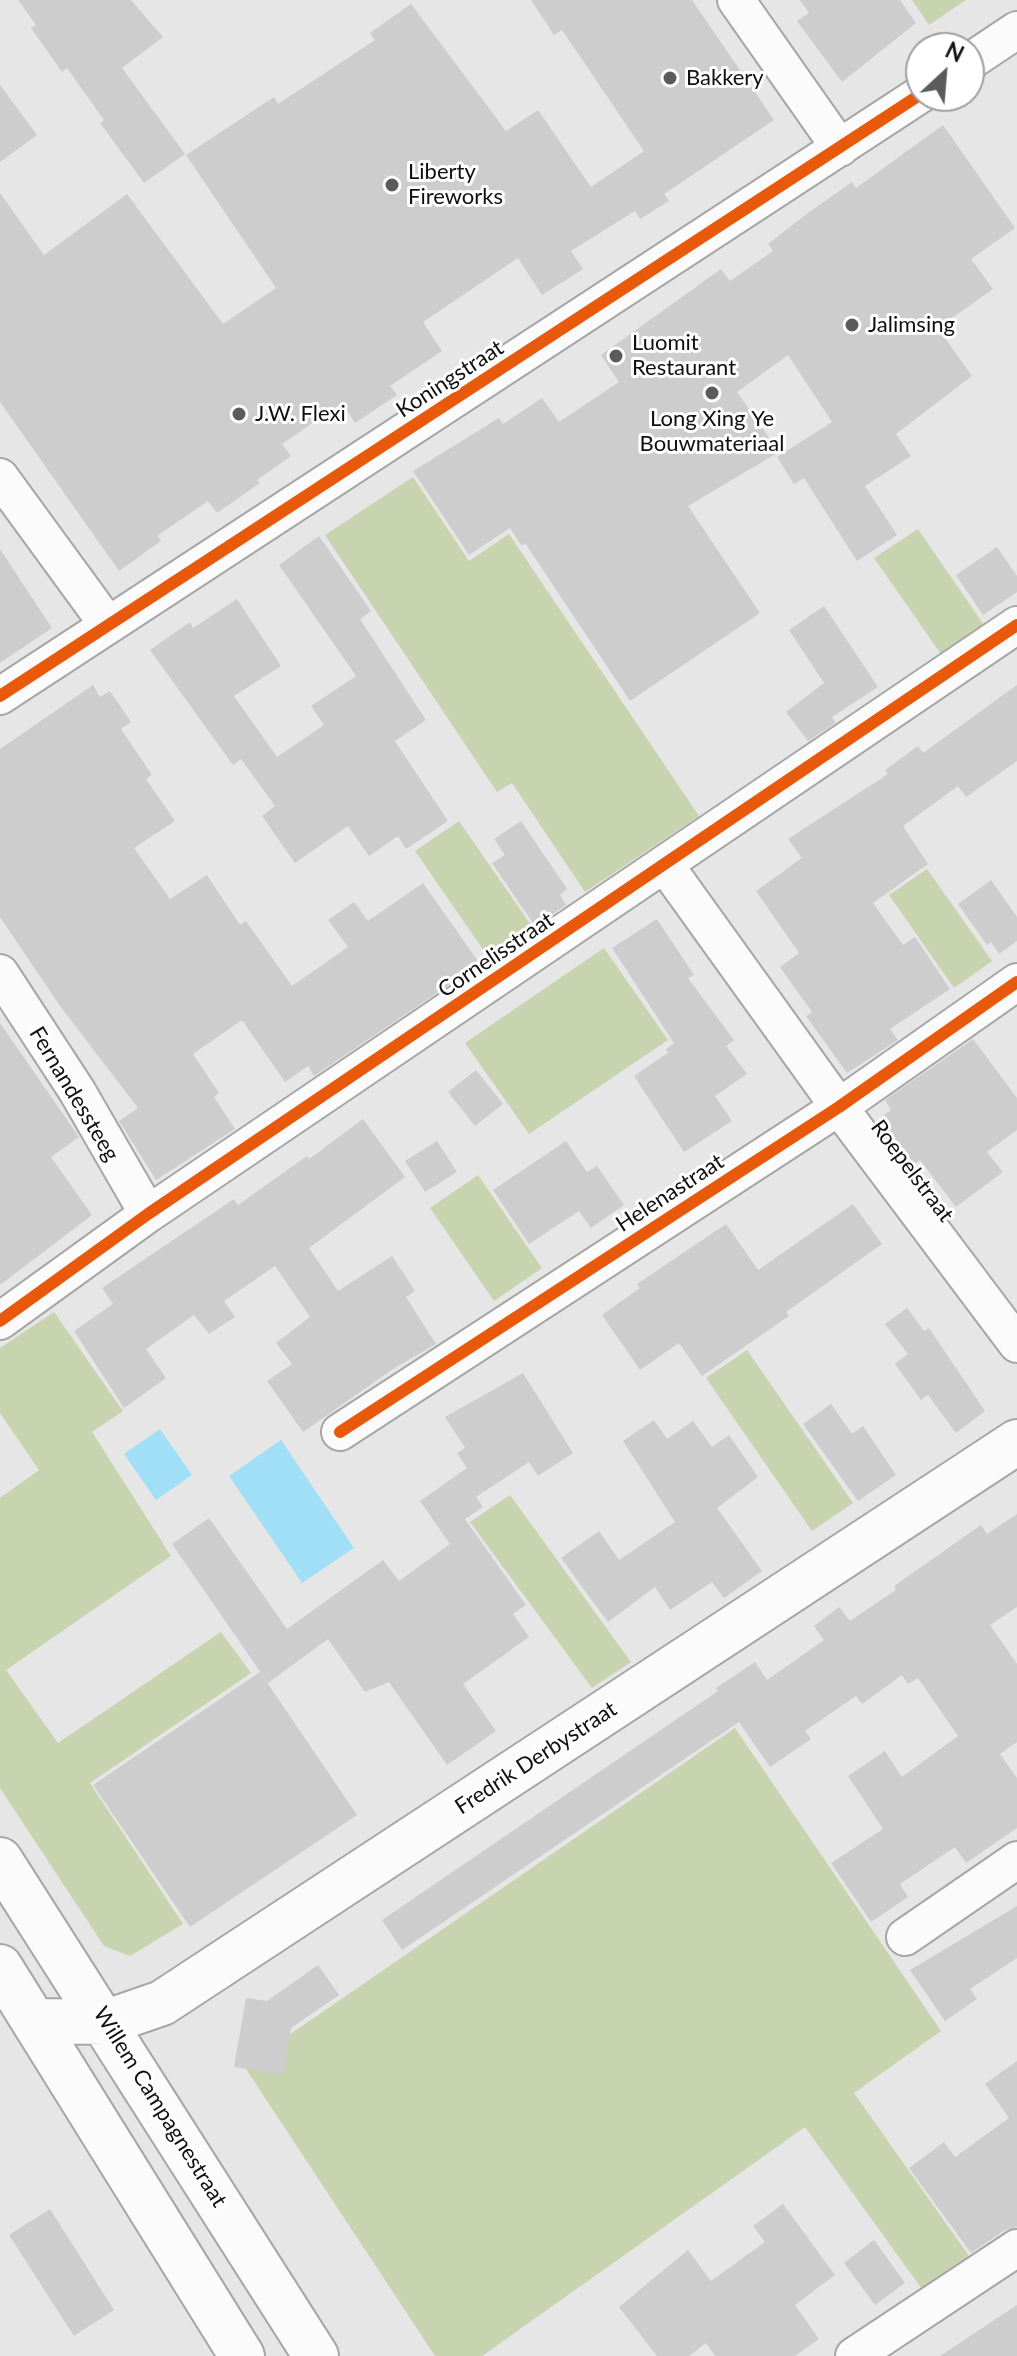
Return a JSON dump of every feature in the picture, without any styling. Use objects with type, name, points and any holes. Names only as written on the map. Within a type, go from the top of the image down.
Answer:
[{"type":"main road","name":"Fredrik Derbystraat","points":[[36,2021],[107,2022],[162,2003],[1017,1442]]},
{"type":"main road","name":"Willem Campagnestraat","points":[[0,1860],[107,2022],[316,2356]]},
{"type":"main road","points":[[0,1967],[242,2356]]},
{"type":"street","points":[[736,0],[840,148]]},
{"type":"street","points":[[985,51],[1017,30]]},
{"type":"street","name":"Koningstraat","points":[[0,696],[905,105]]},
{"type":"street","points":[[0,477],[108,625]]},
{"type":"street","name":"Cornelisstraat","points":[[0,1321],[148,1214],[1017,625]]},
{"type":"street","name":"Roepelstraat","points":[[665,865],[839,1107],[1017,1344]]},
{"type":"street","name":"Fernandessteeg","points":[[0,973],[77,1091],[148,1214]]},
{"type":"street","name":"Helenastraat","points":[[340,1432],[839,1107],[1017,982]]},
{"type":"street","points":[[905,1937],[1017,1860]]},
{"type":"street","points":[[854,2356],[1017,2248]]},
{"type":"green space","points":[[912,0],[966,0],[929,25]]},
{"type":"green space","points":[[413,477],[469,561],[509,534],[699,816],[585,892],[512,783],[497,792],[325,535]]},
{"type":"green space","points":[[918,529],[986,628],[943,657],[874,558]]},
{"type":"green space","points":[[459,821],[533,928],[489,958],[415,851]]},
{"type":"green space","points":[[927,869],[992,961],[954,988],[889,895]]},
{"type":"green space","points":[[604,948],[668,1040],[529,1134],[465,1043]]},
{"type":"green space","points":[[478,1175],[542,1268],[494,1301],[430,1208]]},
{"type":"green space","points":[[54,1312],[123,1411],[92,1432],[171,1556],[6,1670],[58,1743],[221,1632],[251,1673],[90,1783],[183,1924],[130,1956],[104,1946],[0,1788],[0,1498],[39,1470],[0,1413],[0,1348]]},
{"type":"green space","points":[[747,1350],[853,1503],[812,1531],[706,1378]]},
{"type":"green space","points":[[510,1495],[631,1662],[592,1688],[470,1522]]},
{"type":"green space","points":[[735,1728],[941,2031],[854,2093],[969,2256],[922,2289],[805,2127],[482,2356],[435,2356],[244,2066]]},
{"type":"water","points":[[160,1429],[192,1475],[156,1500],[124,1454]]},
{"type":"water","points":[[281,1440],[354,1548],[302,1583],[229,1476]]},
{"type":"building","points":[[18,0],[131,0],[163,37],[122,68],[185,154],[144,183],[100,123],[104,120],[67,68],[62,72],[31,28],[36,25]]},
{"type":"building","points":[[531,0],[692,0],[774,120],[664,194],[669,201],[640,219],[635,211],[571,251],[583,269],[542,295],[518,258],[423,322],[442,351],[390,386],[397,395],[355,423],[342,403],[282,444],[291,456],[257,480],[260,483],[217,513],[208,501],[157,536],[161,541],[119,571],[0,402],[0,193],[44,255],[127,194],[223,324],[276,288],[186,155],[274,97],[278,104],[375,40],[370,33],[411,4],[506,131],[538,110],[591,187],[644,151],[562,30],[554,35]]},
{"type":"building","points":[[800,0],[900,0],[916,23],[842,82],[797,21],[809,13]]},
{"type":"building","points":[[0,85],[37,135],[0,162]]},
{"type":"building","points":[[943,125],[1015,228],[971,259],[993,289],[938,328],[972,376],[896,434],[911,456],[865,486],[897,535],[857,561],[804,478],[794,484],[777,457],[832,422],[788,355],[737,392],[779,452],[688,506],[760,613],[630,701],[525,543],[522,546],[510,528],[469,555],[413,471],[499,418],[503,424],[542,398],[559,422],[619,382],[601,355],[721,269],[730,281],[773,251],[768,244],[808,213],[852,182],[856,188]]},
{"type":"building","points":[[319,536],[371,611],[360,619],[426,720],[395,741],[448,821],[406,849],[398,836],[369,856],[348,826],[295,863],[262,816],[275,806],[241,759],[233,765],[150,650],[190,622],[193,628],[237,599],[281,666],[234,696],[277,757],[324,725],[311,706],[356,676],[279,565]]},
{"type":"building","points":[[997,547],[1017,576],[1017,592],[983,615],[956,575]]},
{"type":"building","points":[[0,549],[52,628],[0,663]]},
{"type":"building","points":[[824,606],[878,687],[832,717],[836,723],[808,741],[786,712],[824,683],[789,630]]},
{"type":"building","points":[[93,685],[100,697],[110,691],[131,722],[121,729],[152,775],[146,779],[175,821],[134,848],[170,899],[207,875],[240,925],[246,921],[292,986],[348,947],[328,920],[354,902],[368,921],[423,883],[480,964],[314,1076],[308,1066],[285,1082],[242,1020],[193,1054],[219,1093],[214,1097],[235,1129],[156,1180],[119,1121],[138,1108],[60,1006],[0,917],[0,749]]},
{"type":"building","points":[[1017,685],[1017,761],[966,797],[958,786],[903,826],[928,864],[873,903],[903,945],[915,937],[950,989],[890,1029],[898,1040],[847,1073],[806,1016],[812,1012],[780,967],[799,953],[756,891],[802,858],[788,839],[888,774],[885,770],[918,746],[923,753]]},
{"type":"building","points":[[521,821],[567,889],[560,895],[566,905],[535,926],[492,863],[505,855],[494,839]]},
{"type":"building","points":[[991,880],[1017,917],[1017,941],[999,954],[991,942],[987,945],[958,904]]},
{"type":"building","points":[[657,919],[694,975],[688,978],[734,1040],[726,1046],[747,1074],[715,1096],[732,1121],[684,1152],[634,1076],[669,1052],[665,1050],[674,1043],[612,948]]},
{"type":"building","points":[[0,1023],[79,1137],[51,1157],[92,1215],[0,1285]]},
{"type":"building","points":[[973,1039],[1017,1098],[1017,1130],[987,1152],[1003,1172],[956,1207],[920,1160],[914,1164],[880,1118],[891,1110],[885,1100]]},
{"type":"building","points":[[476,1070],[503,1104],[475,1126],[448,1092]]},
{"type":"building","points":[[363,1119],[405,1177],[309,1248],[338,1291],[392,1256],[415,1291],[406,1297],[436,1344],[396,1367],[303,1432],[267,1381],[292,1364],[276,1343],[310,1317],[275,1266],[224,1301],[235,1317],[209,1334],[194,1315],[146,1349],[166,1378],[124,1408],[74,1331],[113,1304],[102,1288],[234,1199],[238,1205]]},
{"type":"building","points":[[437,1141],[457,1172],[425,1192],[405,1161]]},
{"type":"building","points":[[566,1141],[587,1172],[597,1166],[624,1205],[591,1228],[579,1211],[529,1244],[493,1190]]},
{"type":"building","points":[[853,1204],[882,1244],[786,1312],[789,1316],[702,1376],[679,1343],[640,1370],[602,1315],[640,1288],[637,1284],[726,1224],[758,1270]]},
{"type":"building","points":[[907,1308],[924,1331],[929,1328],[985,1411],[956,1433],[928,1395],[921,1400],[895,1364],[908,1354],[885,1324]]},
{"type":"building","points":[[523,1373],[573,1453],[538,1476],[529,1462],[476,1497],[483,1507],[465,1519],[526,1605],[513,1614],[529,1637],[463,1684],[496,1731],[447,1765],[389,1682],[365,1692],[328,1639],[268,1683],[172,1544],[209,1518],[287,1629],[383,1560],[399,1581],[450,1544],[420,1501],[467,1468],[457,1453],[465,1448],[445,1417]]},
{"type":"building","points":[[831,1404],[852,1434],[863,1426],[896,1475],[858,1501],[803,1424]]},
{"type":"building","points":[[654,1420],[667,1439],[693,1421],[712,1447],[729,1435],[758,1477],[717,1508],[762,1571],[724,1598],[712,1582],[670,1610],[655,1587],[608,1622],[561,1558],[599,1531],[619,1560],[675,1522],[623,1441]]},
{"type":"building","points":[[1017,1514],[1017,1607],[990,1625],[1017,1664],[1017,1742],[1000,1754],[1017,1778],[1017,1828],[966,1863],[955,1847],[900,1884],[908,1897],[871,1922],[831,1863],[883,1829],[848,1776],[885,1751],[902,1777],[958,1736],[918,1678],[908,1684],[902,1675],[862,1704],[856,1696],[805,1731],[811,1739],[770,1767],[739,1722],[402,1950],[382,1920],[718,1691],[716,1688],[755,1662],[767,1680],[824,1640],[814,1626],[839,1607],[850,1621],[981,1525],[987,1534]]},
{"type":"building","points":[[260,1672],[357,1815],[190,1927],[93,1785]]},
{"type":"building","points":[[1017,1906],[1017,1958],[970,1989],[977,1999],[945,2021],[910,1970]]},
{"type":"building","points":[[318,1965],[339,1995],[291,2028],[283,2075],[234,2067],[246,1998],[267,2001]]},
{"type":"building","points":[[1017,2061],[1017,2227],[1005,2230],[971,2253],[909,2168],[944,2142],[955,2157],[1009,2118],[985,2084]]},
{"type":"building","points":[[783,2204],[835,2275],[795,2305],[819,2339],[795,2356],[715,2356],[706,2343],[689,2356],[657,2356],[619,2307],[688,2250],[711,2281],[765,2242],[753,2226]]},
{"type":"building","points":[[50,2209],[114,2310],[74,2336],[9,2235]]},
{"type":"building","points":[[874,2240],[905,2283],[875,2305],[844,2263]]},
{"type":"building","points":[[1017,2305],[1017,2356],[940,2356]]},
{"type":"cycle path","points":[[0,696],[905,104]]},
{"type":"cycle path","points":[[0,1321],[148,1214],[1017,625]]},
{"type":"cycle path","points":[[340,1432],[839,1107],[1017,982]]},
{"type":"place","name":"Bakkery","points":[[670,78]]},
{"type":"place","name":"Liberty Fireworks","points":[[392,185]]},
{"type":"place","name":"Jalimsing","points":[[852,325]]},
{"type":"place","name":"Luomit Restaurant","points":[[616,356]]},
{"type":"place","name":"Long Xing Ye Bouwmateriaal","points":[[712,393]]},
{"type":"place","name":"J.W. Flexi","points":[[239,414]]}]
